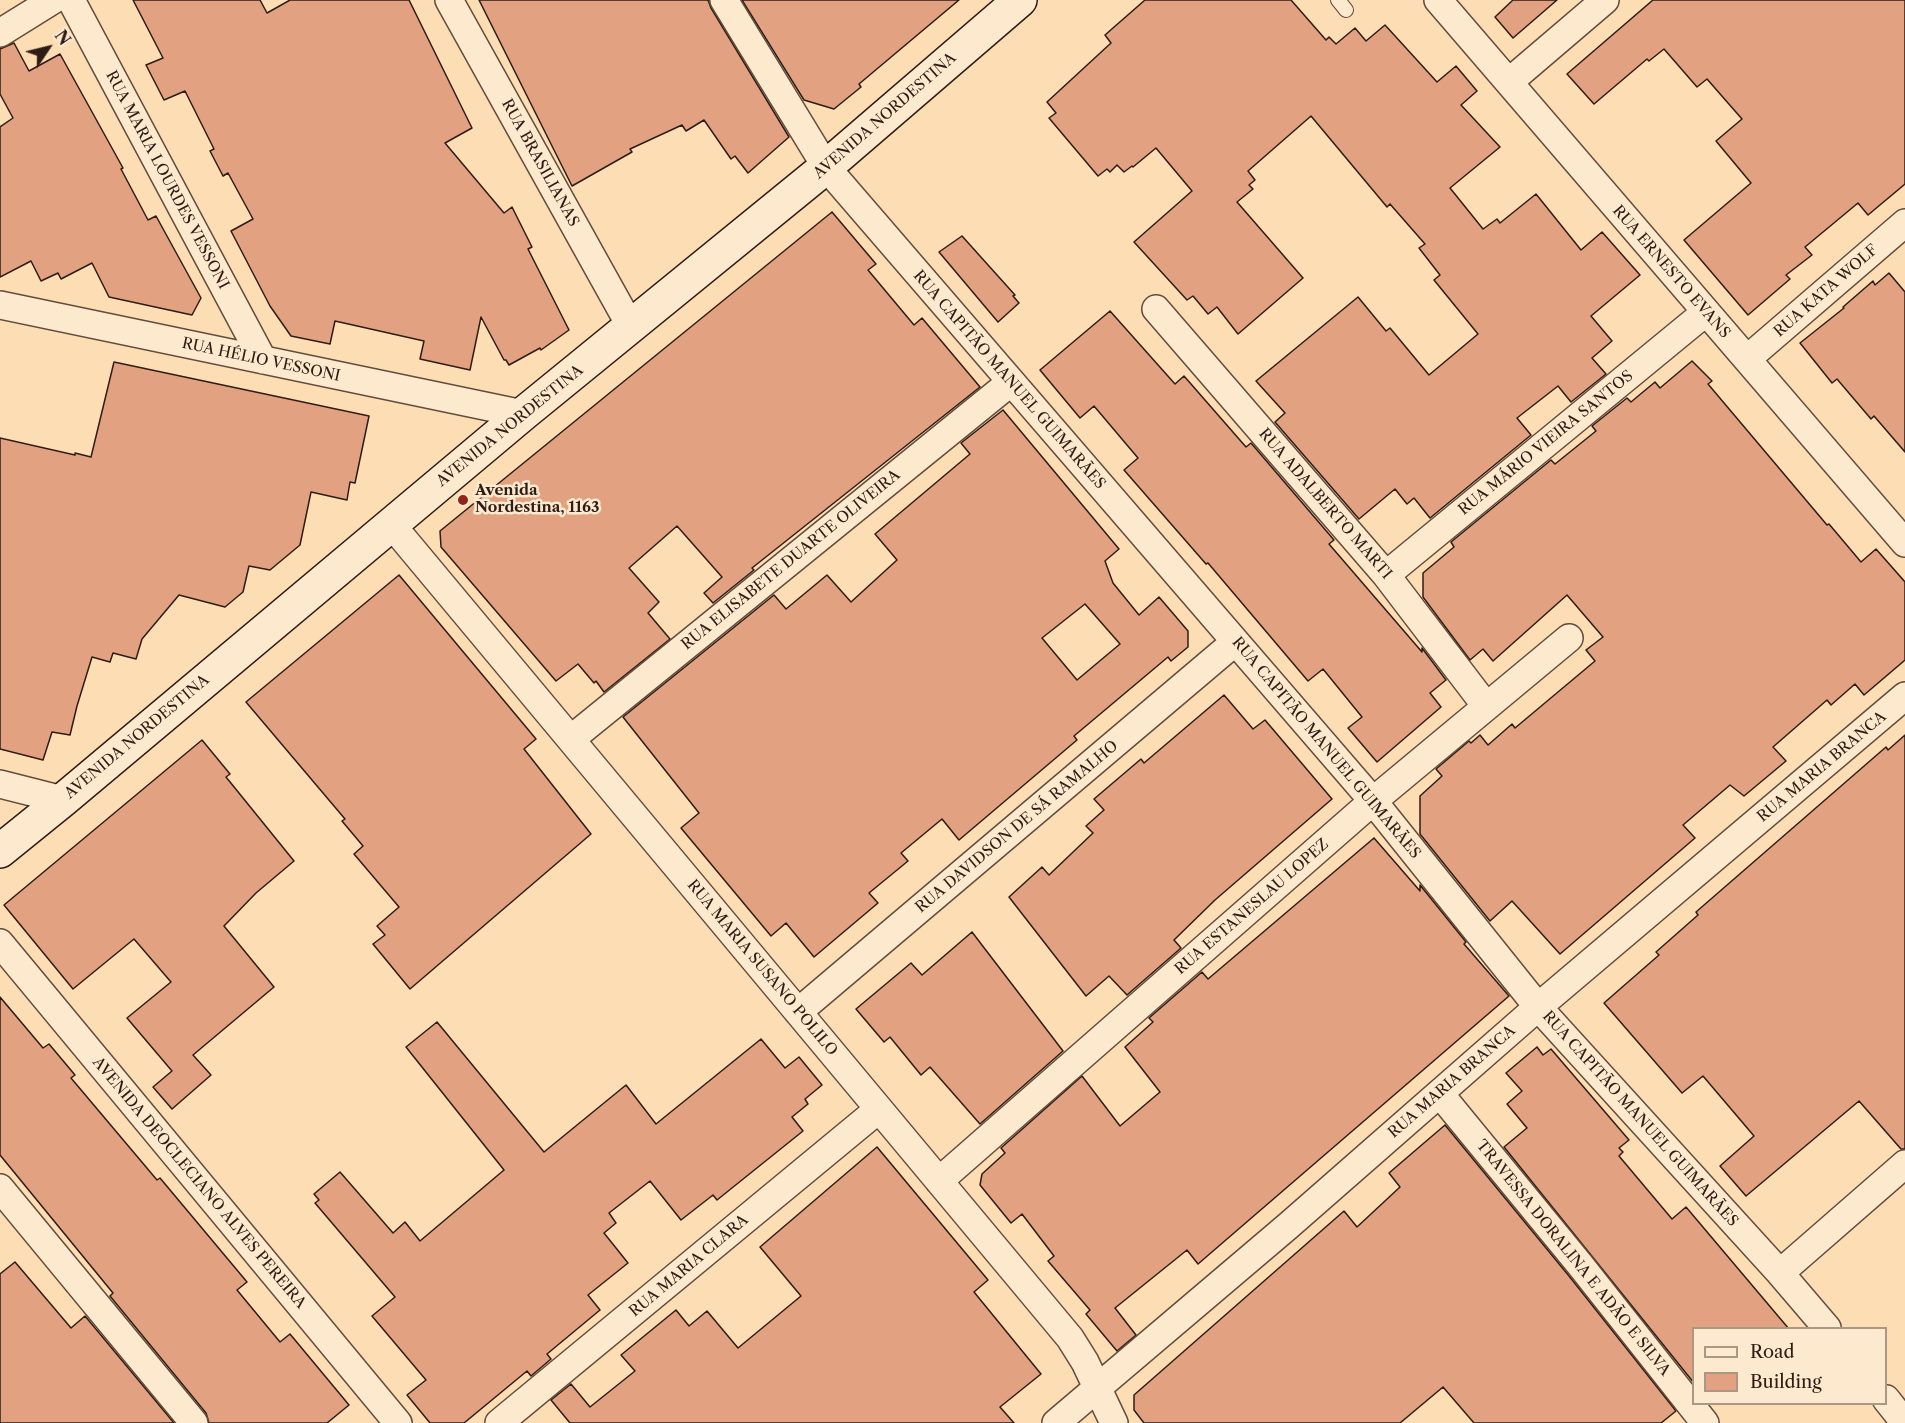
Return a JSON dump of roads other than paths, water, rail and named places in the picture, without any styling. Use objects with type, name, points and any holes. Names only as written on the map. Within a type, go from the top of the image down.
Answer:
[{"type":"main road","name":"AVENIDA NORDESTINA","points":[[0,851],[523,414],[826,167],[1007,4]]},
{"type":"street","points":[[0,33],[53,0]]},
{"type":"street","name":"RUA MARIA LOURDES VESSONI","points":[[71,0],[264,360]]},
{"type":"street","name":"RUA BRASILIANAS","points":[[449,0],[631,327]]},
{"type":"street","name":"RUA CAPITÃO MANUEL GUIMARÃES","points":[[724,0],[826,167],[1374,801],[1538,1007],[1780,1273],[1825,1327]]},
{"type":"street","name":"RUA ERNESTO EVANS","points":[[1438,0],[1905,543]]},
{"type":"street","points":[[1509,82],[1605,0]]},
{"type":"street","name":"RUA KATA WOLF","points":[[1747,359],[1905,223]]},
{"type":"street","name":"RUA HÉLIO VESSONI","points":[[0,305],[523,414]]},
{"type":"street","name":"RUA ADALBERTO MARTI","points":[[1156,309],[1386,575],[1486,706]]},
{"type":"street","name":"RUA MÁRIO VIEIRA SANTOS","points":[[1386,575],[1706,312]]},
{"type":"street","name":"RUA ELISABETE DUARTE OLIVEIRA","points":[[571,739],[1011,382]]},
{"type":"street","name":"RUA MARIA SUSANO POLILO","points":[[391,524],[1070,1338],[1085,1362],[1114,1423]]},
{"type":"street","name":"RUA ESTANESLAU LOPEZ","points":[[939,1181],[1374,801],[1569,638]]},
{"type":"street","name":"RUA DAVIDSON DE SÁ RAMALHO","points":[[798,1012],[1235,642]]},
{"type":"street","name":"RUA MARIA BRANCA","points":[[1056,1423],[1288,1226],[1538,1007],[1905,696]]},
{"type":"street","points":[[0,784],[63,800]]},
{"type":"street","name":"AVENIDA DEOCLECIANO ALVES PEREIRA","points":[[0,943],[398,1423]]},
{"type":"street","name":"TRAVESSA DORALINA E ADÃO E SILVA","points":[[1440,1094],[1581,1266],[1705,1423]]},
{"type":"street","name":"RUA MARIA CLARA","points":[[499,1423],[879,1109]]},
{"type":"street","points":[[1780,1273],[1905,1164]]},
{"type":"street","points":[[0,1188],[194,1423]]},
{"type":"street","points":[[1887,1401],[1905,1423]]},
{"type":"place","name":"Avenida Nordestina, 1163","points":[[463,500]]}]
